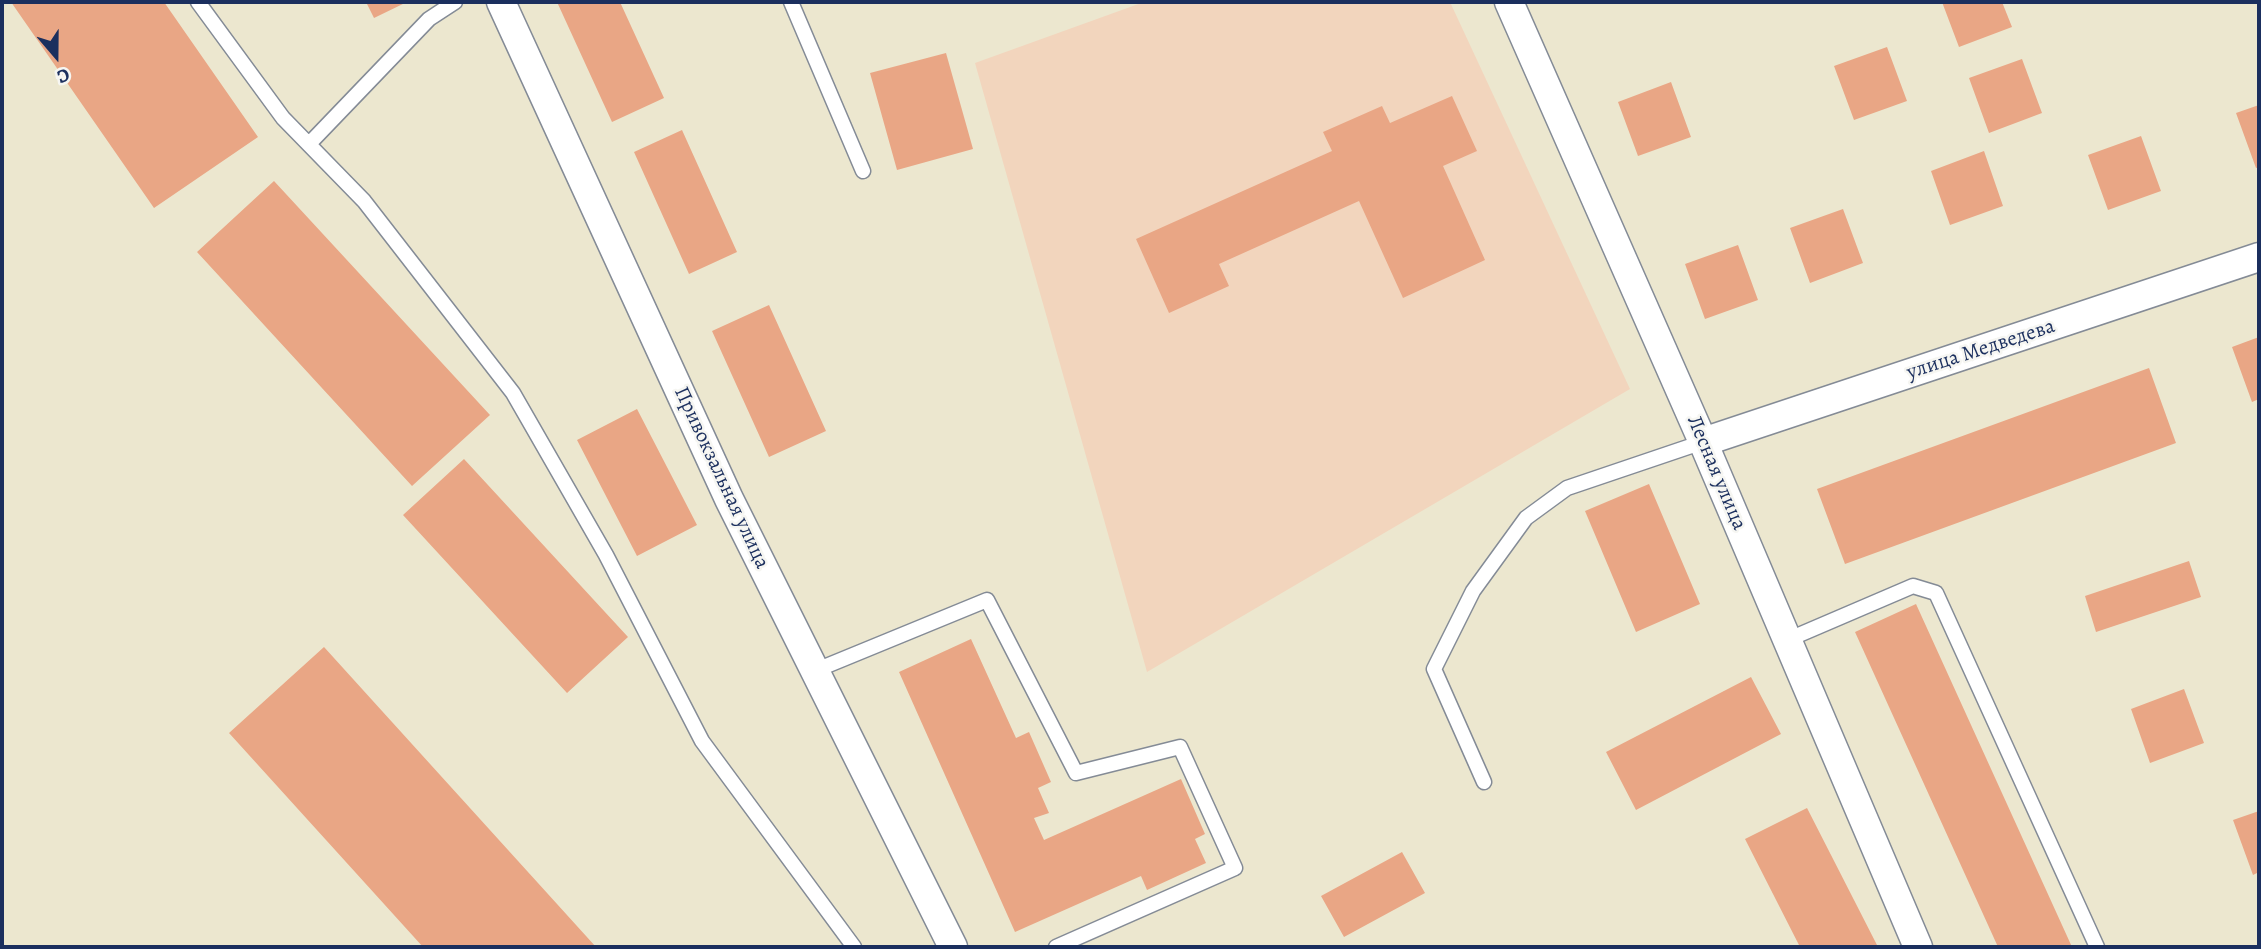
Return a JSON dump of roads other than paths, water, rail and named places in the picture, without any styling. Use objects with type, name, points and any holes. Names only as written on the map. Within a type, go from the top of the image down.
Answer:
[{"type":"street","name":"Привокзальная улица","points":[[501,2],[729,499],[953,947]]},
{"type":"street","name":"Лесная улица","points":[[1509,2],[1703,442],[1918,947]]},
{"type":"street","name":"улица Медведева","points":[[1703,442],[2259,257]]},
{"type":"lane","points":[[198,2],[284,118],[364,201],[513,393],[606,555],[702,741],[854,947]]},
{"type":"lane","points":[[309,144],[429,19],[455,2]]},
{"type":"lane","points":[[791,2],[863,171]]},
{"type":"lane","points":[[1484,782],[1434,669],[1473,591],[1526,518],[1567,488],[1703,442]]},
{"type":"lane","points":[[1787,640],[1913,586],[1936,593],[2096,947]]},
{"type":"lane","points":[[814,671],[987,600],[1076,773],[1180,747],[1235,868],[1056,947]]}]
